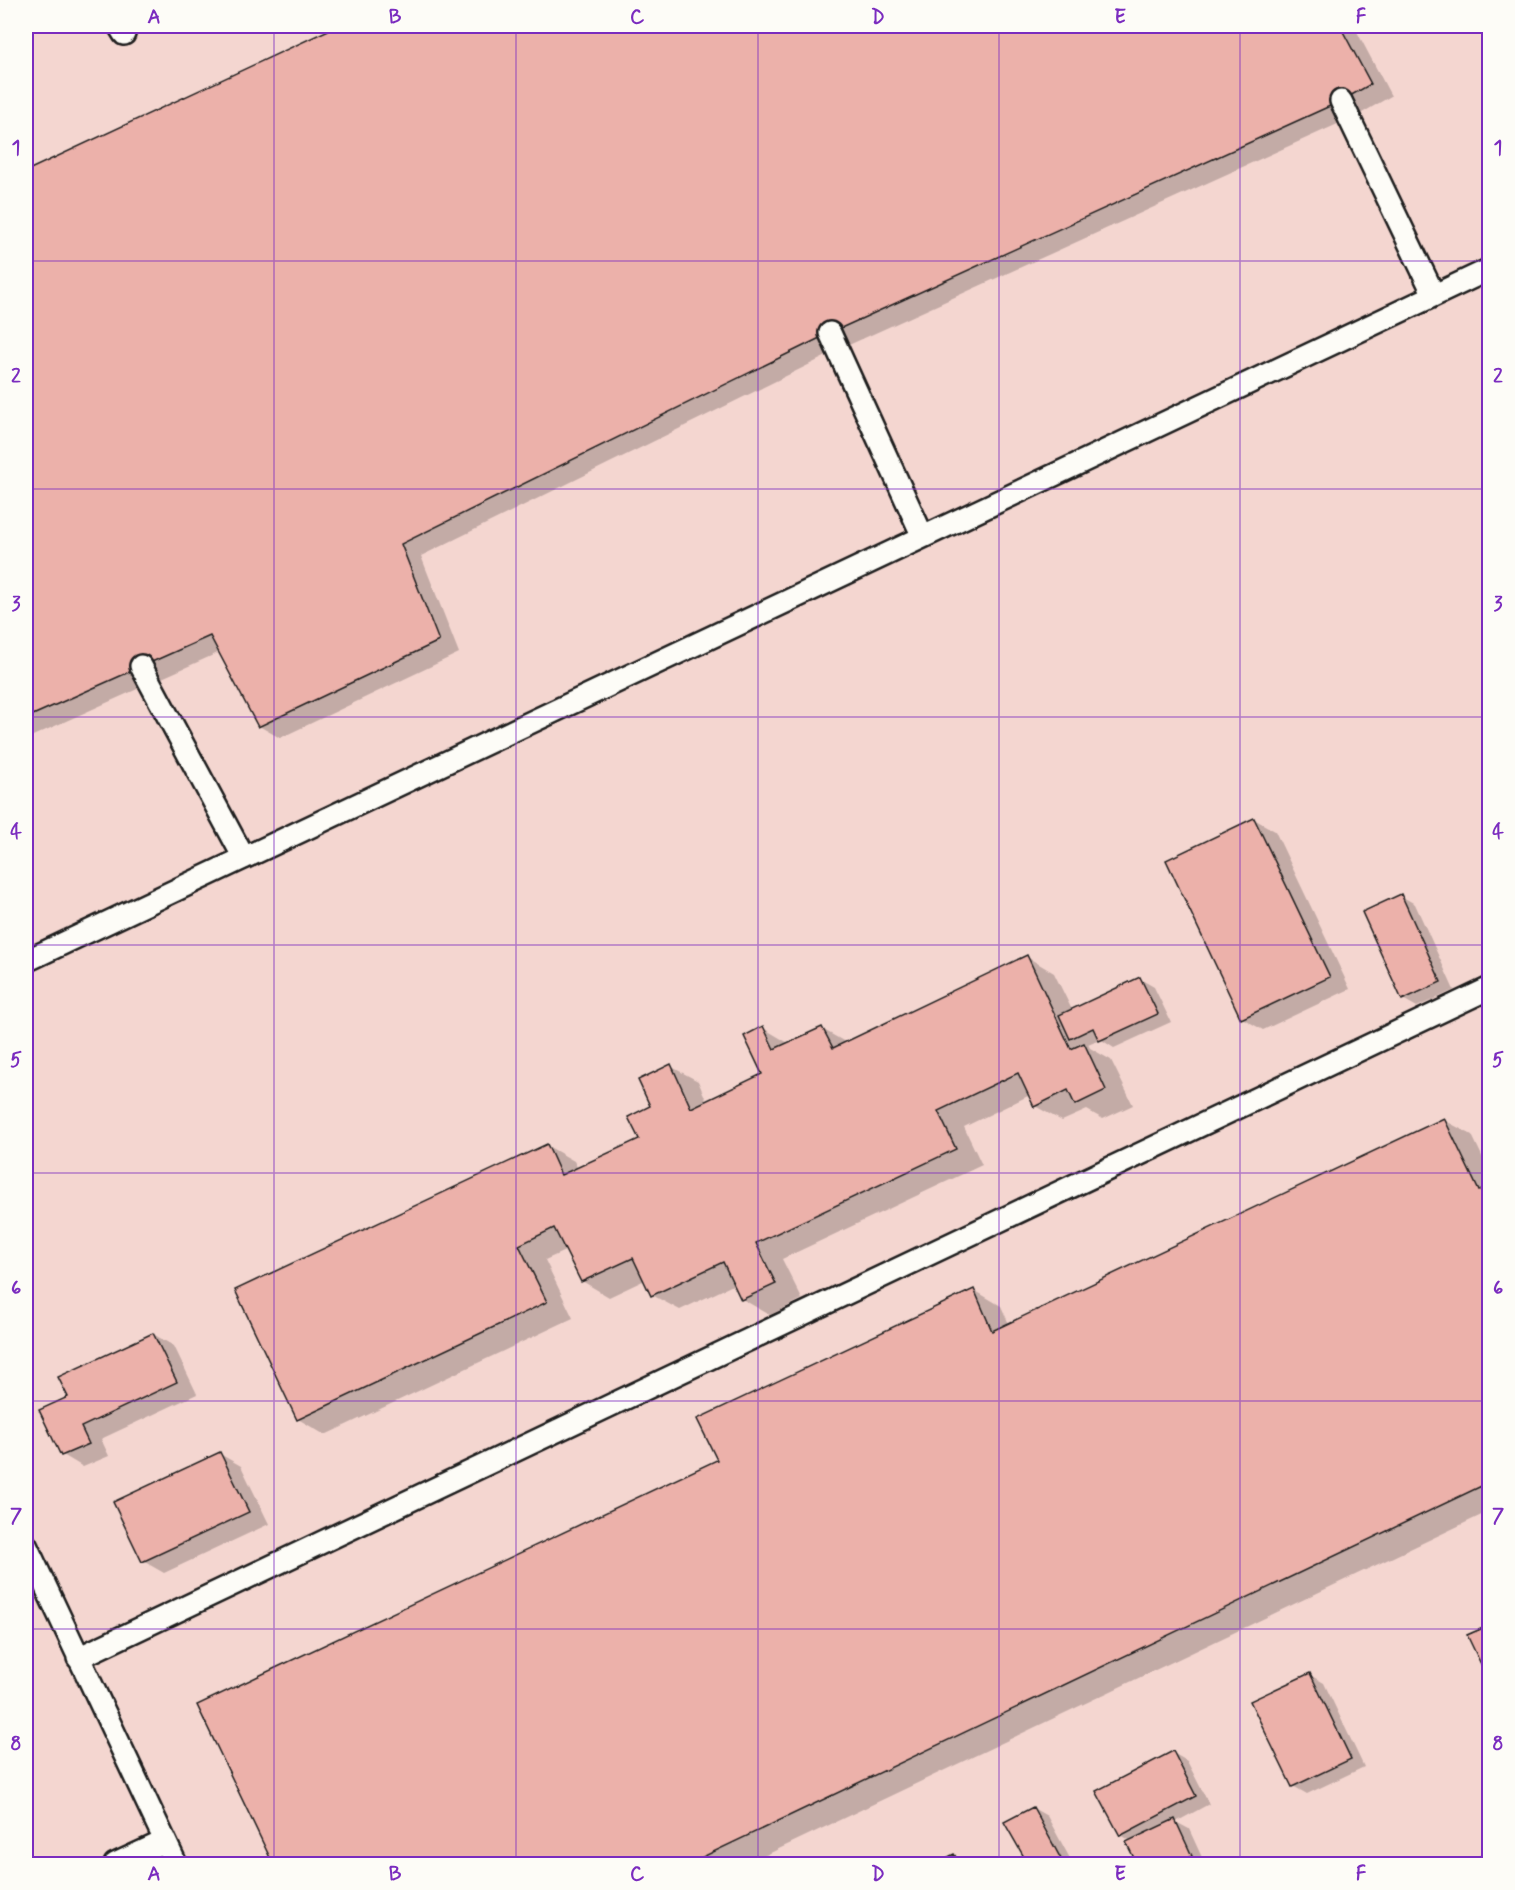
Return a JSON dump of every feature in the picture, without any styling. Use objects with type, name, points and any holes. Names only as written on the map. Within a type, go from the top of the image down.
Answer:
[{"type":"lane","points":[[1341,101],[1434,295]]},
{"type":"lane","points":[[26,961],[1490,269]]},
{"type":"lane","points":[[830,333],[923,537]]},
{"type":"lane","points":[[141,666],[244,858]]},
{"type":"lane","points":[[78,1658],[1490,988]]},
{"type":"lane","points":[[26,1545],[176,1864]]},
{"type":"lane","points":[[115,1864],[165,1841]]},
{"type":"shaded area","points":[[26,26],[1489,26],[1489,1864],[26,1864]]},
{"type":"building","points":[[337,26],[1340,26],[1371,84],[1341,101],[830,333],[401,544],[439,641],[258,727],[210,636],[26,718],[26,171]]},
{"type":"building","points":[[1254,818],[1330,977],[1241,1019],[1166,860]]},
{"type":"building","points":[[1401,894],[1441,982],[1402,1000],[1362,912]]},
{"type":"building","points":[[1027,955],[1071,1049],[1084,1043],[1106,1090],[1075,1105],[1068,1090],[1034,1107],[1018,1073],[938,1111],[956,1149],[756,1243],[776,1284],[741,1300],[723,1262],[651,1296],[633,1258],[581,1282],[554,1228],[519,1245],[547,1302],[297,1420],[235,1290],[547,1144],[561,1175],[639,1139],[628,1117],[650,1106],[638,1080],[671,1064],[691,1108],[762,1074],[744,1036],[763,1026],[774,1049],[822,1027],[833,1048]]},
{"type":"building","points":[[1140,977],[1158,1014],[1099,1041],[1093,1028],[1070,1039],[1059,1015]]},
{"type":"building","points":[[1444,1118],[1479,1191],[1490,1187],[1490,1482],[688,1864],[273,1864],[197,1705],[717,1460],[697,1419],[974,1289],[992,1331]]},
{"type":"building","points":[[153,1333],[177,1382],[81,1427],[89,1444],[61,1456],[39,1410],[68,1397],[58,1377]]},
{"type":"building","points":[[220,1452],[249,1512],[142,1562],[113,1502]]},
{"type":"building","points":[[1490,1625],[1490,1683],[1467,1635]]},
{"type":"building","points":[[1310,1673],[1351,1759],[1292,1787],[1250,1701]]},
{"type":"building","points":[[1173,1751],[1196,1796],[1120,1836],[1096,1791]]},
{"type":"building","points":[[1033,1807],[1062,1861],[1055,1864],[1028,1864],[1004,1822]]},
{"type":"building","points":[[1175,1819],[1192,1856],[1173,1864],[1137,1864],[1126,1842]]},
{"type":"building","points":[[1490,1852],[1490,1864],[1463,1864]]},
{"type":"building","points":[[954,1854],[960,1864],[935,1864]]}]
